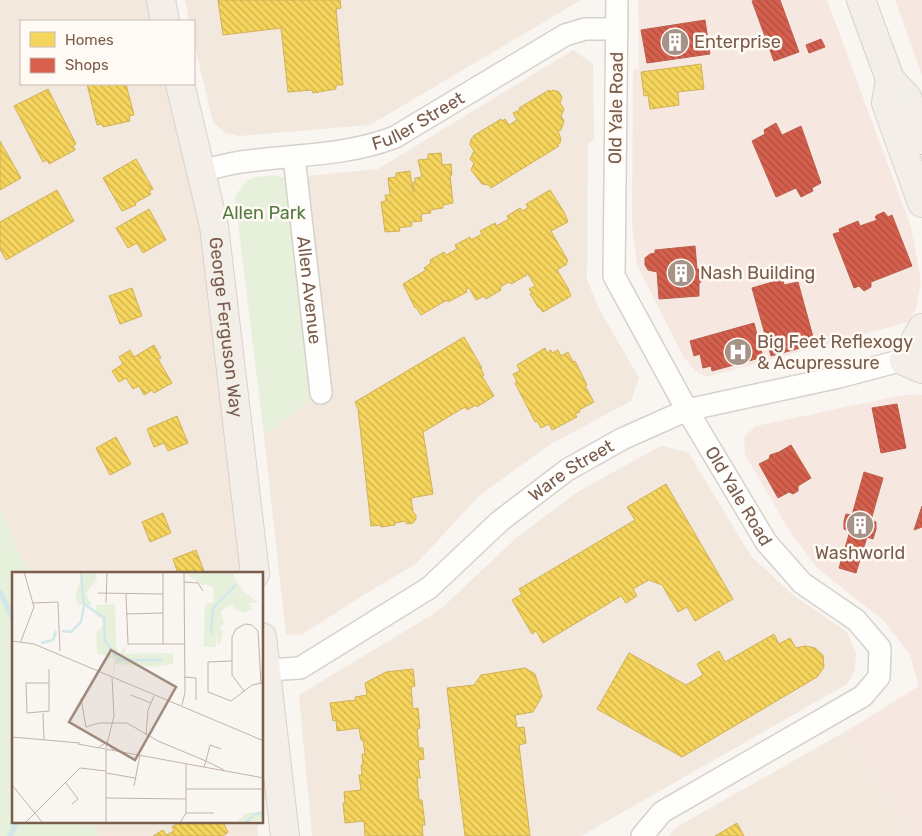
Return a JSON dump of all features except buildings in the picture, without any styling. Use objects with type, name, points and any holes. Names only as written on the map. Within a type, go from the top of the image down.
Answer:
[{"type":"main road","points":[[161,0],[165,20]]},
{"type":"main road","points":[[861,0],[890,79],[908,97],[922,140]]},
{"type":"main road","points":[[890,79],[886,103],[922,203]]},
{"type":"main road","name":"George Ferguson Way","points":[[180,85],[214,226],[255,572]]},
{"type":"main road","points":[[916,362],[922,328]]},
{"type":"main road","points":[[264,654],[285,836]]},
{"type":"street","name":"Old Yale Road","points":[[617,0],[613,220],[614,276],[687,410],[766,542],[802,583],[856,620],[880,648],[879,677],[862,696],[662,812],[642,836]]},
{"type":"street","name":"Fuller Street","points":[[202,171],[235,163],[294,157],[368,146],[395,137],[565,35],[585,29],[617,29]]},
{"type":"street","name":"Allen Avenue","points":[[294,157],[321,393]]},
{"type":"street","name":"Ware Street","points":[[266,670],[292,670],[306,665],[429,588],[500,521],[568,470],[622,439],[687,410],[916,362]]},
{"type":"shaded area","points":[[0,0],[157,0],[161,20],[20,20],[20,85],[176,85],[200,174],[252,572],[31,572],[19,553],[0,505]]},
{"type":"shaded area","points":[[185,0],[581,0],[370,125],[239,136],[225,133],[213,122],[195,47],[195,20],[189,20]]},
{"type":"shaded area","points":[[638,0],[827,0],[911,227],[921,281],[916,309],[908,322],[707,377],[695,371],[683,356],[637,265],[632,224],[633,70],[639,68]]},
{"type":"shaded area","points":[[895,0],[922,0],[922,75]]},
{"type":"shaded area","points":[[573,50],[593,64],[594,140],[588,144],[587,279],[598,307],[639,378],[631,401],[549,445],[479,496],[416,564],[301,635],[286,634],[264,436],[310,400],[286,178],[378,169]]},
{"type":"shaded area","name":"Washworld","points":[[922,395],[922,836],[914,836],[848,730],[919,686],[910,655],[885,622],[817,568],[787,527],[745,454],[744,437],[756,426],[898,396]]},
{"type":"shaded area","points":[[661,446],[688,452],[751,556],[793,595],[847,632],[856,653],[855,670],[847,684],[581,836],[312,836],[299,695],[444,606],[515,539],[579,491]]},
{"type":"shaded area","points":[[848,730],[914,836],[669,836],[675,828]]},
{"type":"shaded area","points":[[94,824],[258,824],[258,836],[98,836]]},
{"type":"green space","name":"Allen Park","points":[[274,175],[286,178],[310,400],[264,436],[235,198],[246,181]]},
{"type":"green space","points":[[0,505],[19,553],[31,572],[12,572],[12,824],[94,824],[98,836],[0,836]]},
{"type":"waterway","points":[[0,592],[12,616]]},
{"type":"waterway","points":[[10,836],[16,824]]},
{"type":"place","name":"Enterprise","points":[[675,42]]},
{"type":"place","name":"Nash Building","points":[[681,273]]},
{"type":"place","name":"Big Feet Reflexogy & Acupressure","points":[[738,352]]},
{"type":"place","name":"Washworld","points":[[860,525]]}]
